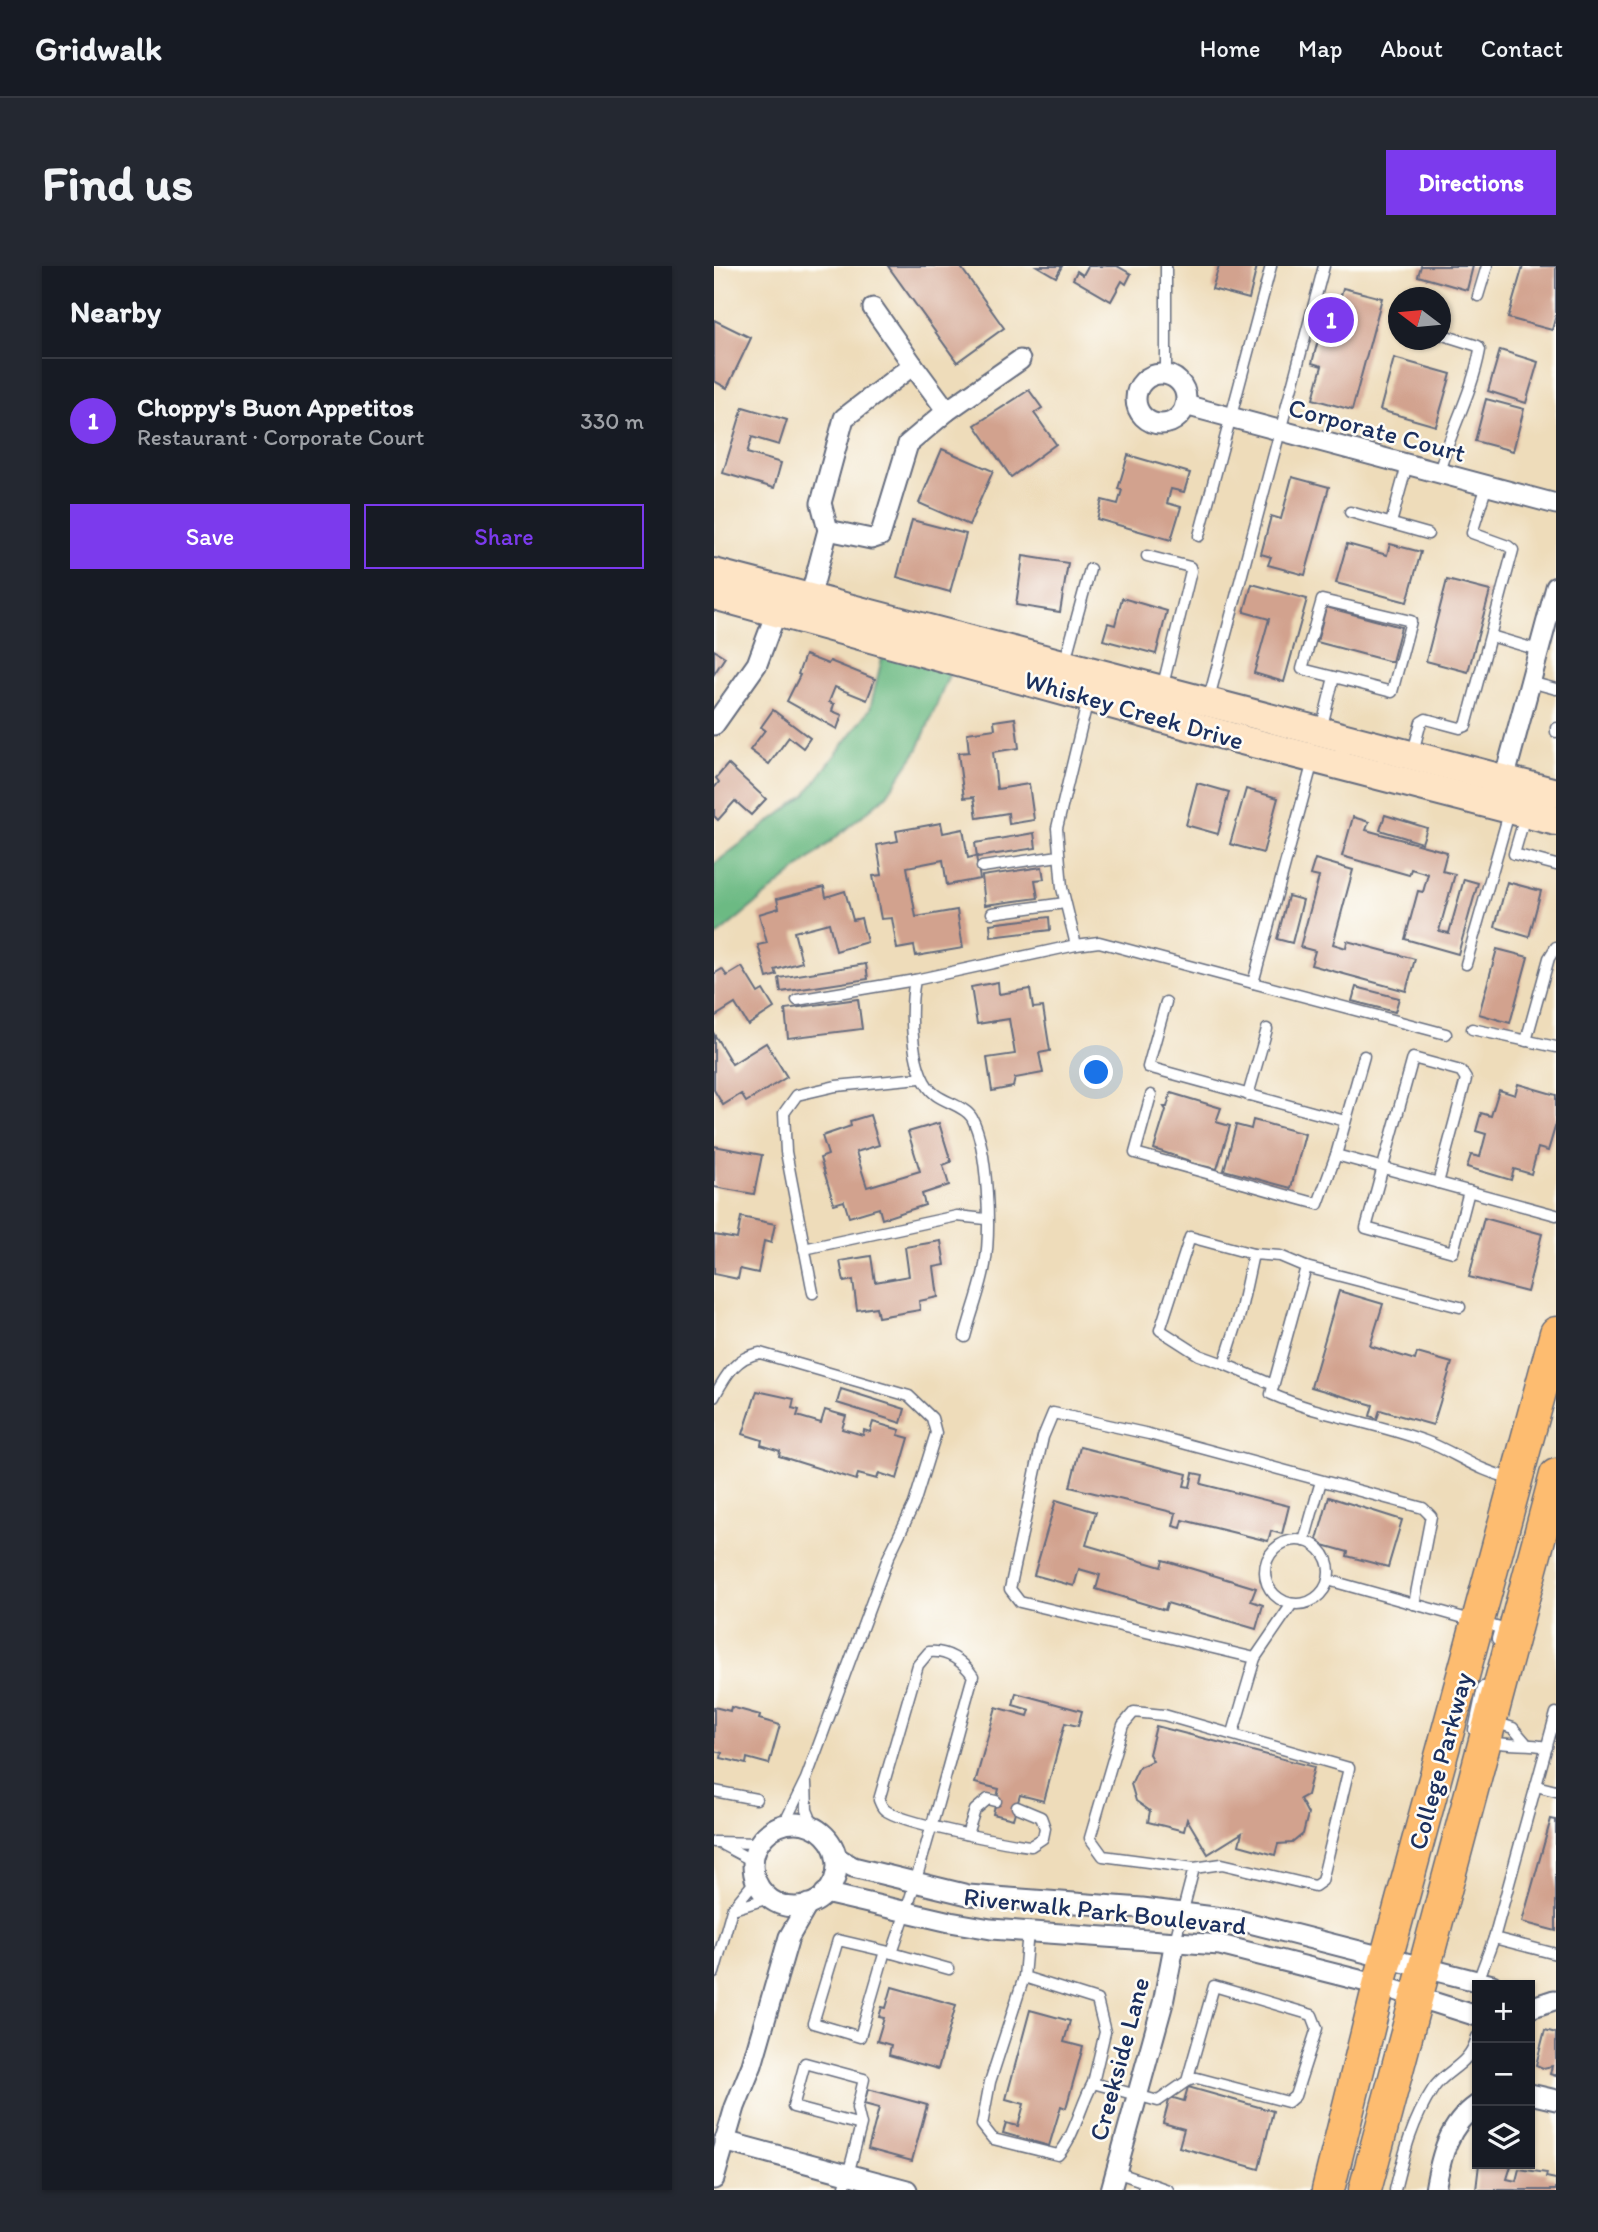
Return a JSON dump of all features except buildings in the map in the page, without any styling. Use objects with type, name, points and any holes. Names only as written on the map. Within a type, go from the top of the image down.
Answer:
[{"type":"main road","name":"College Parkway","points":[[1328,2190],[1383,1971],[1556,1333]]},
{"type":"main road","name":"College Parkway","points":[[1365,2190],[1556,1475]]},
{"type":"street","points":[[873,308],[947,411]]},
{"type":"street","points":[[828,530],[871,539],[880,536],[908,444],[947,411],[1020,360]]},
{"type":"street","points":[[714,725],[752,673],[828,530],[821,503],[844,418],[914,365]]},
{"type":"street","points":[[1158,374],[1166,374],[1174,377],[1184,389],[1185,405],[1182,413],[1169,423],[1152,423],[1140,412],[1136,396],[1143,381],[1158,374]]},
{"type":"street","name":"Corporate Court","points":[[1185,405],[1556,504]]},
{"type":"street","name":"Whiskey Creek Drive","points":[[714,573],[790,601],[1317,745],[1511,809],[1556,821]]},
{"type":"street","points":[[1511,809],[1504,779],[1556,587]]},
{"type":"street","name":"Whiskey Creek Drive","points":[[714,595],[790,601]]},
{"type":"street","name":"Whiskey Creek Drive","points":[[1092,684],[1162,689],[1208,701],[1317,745],[1412,756],[1556,793]]},
{"type":"street","points":[[714,2179],[724,2141],[752,2066],[789,1937],[808,1904],[825,1893],[833,1882],[836,1857],[824,1835],[814,1827],[784,1824],[770,1831],[756,1861],[789,1937]]},
{"type":"street","name":"Riverwalk Park Boulevard","points":[[836,1857],[853,1867],[914,1883],[995,1898],[1181,1912],[1238,1920],[1383,1971]]},
{"type":"street","name":"Riverwalk Park Boulevard","points":[[825,1893],[950,1922],[1239,1948],[1383,1971]]},
{"type":"street","points":[[775,1901],[808,1904]]},
{"type":"street","name":"Creekside Lane","points":[[1113,2181],[1163,2003],[1175,1941]]},
{"type":"street","points":[[1383,1971],[1423,1967],[1472,1980]]},
{"type":"street","points":[[1383,1971],[1417,1998],[1472,2014]]},
{"type":"street","points":[[1535,1996],[1555,2000]]},
{"type":"street","points":[[1535,2006],[1555,2000]]},
{"type":"street","points":[[1535,2095],[1556,2100]]},
{"type":"street","points":[[1435,2190],[1453,2128],[1465,2113],[1476,2106]]},
{"type":"street","points":[[724,2141],[846,2182],[907,2190]]},
{"type":"lane","points":[[1166,266],[1166,374]]},
{"type":"lane","points":[[1199,536],[1271,266]]},
{"type":"lane","points":[[1208,701],[1324,266]]},
{"type":"lane","points":[[1478,296],[1487,266]]},
{"type":"lane","points":[[1439,473],[1446,447],[1465,406],[1480,350],[1478,346],[1451,337]]},
{"type":"lane","points":[[1391,523],[1407,465]]},
{"type":"lane","points":[[1412,756],[1421,722],[1426,719],[1460,728],[1466,726],[1491,636],[1513,550],[1508,545],[1472,533],[1487,485]]},
{"type":"lane","points":[[1350,512],[1428,534]]},
{"type":"lane","points":[[1147,556],[1190,567],[1191,570],[1162,689]]},
{"type":"lane","points":[[1061,676],[1090,569]]},
{"type":"lane","points":[[1322,600],[1411,621],[1392,692],[1334,677],[1302,669],[1322,600]]},
{"type":"lane","points":[[1491,636],[1538,650]]},
{"type":"lane","points":[[1253,984],[1334,677]]},
{"type":"lane","points":[[1530,682],[1556,689]]},
{"type":"lane","points":[[1076,946],[1065,903],[1057,828],[1092,684]]},
{"type":"lane","points":[[1511,809],[1514,854],[1556,865]]},
{"type":"lane","points":[[1466,964],[1511,809]]},
{"type":"lane","points":[[982,867],[1059,856]]},
{"type":"lane","points":[[992,913],[1065,903]]},
{"type":"lane","points":[[797,1000],[915,980],[1099,942],[1446,1034]]},
{"type":"lane","points":[[1525,1041],[1556,947]]},
{"type":"lane","points":[[915,980],[910,1019],[920,1078],[935,1095],[970,1114],[980,1136],[986,1219],[986,1264],[965,1337]]},
{"type":"lane","points":[[1166,1002],[1148,1067],[1346,1121]]},
{"type":"lane","points":[[1248,1095],[1267,1029]]},
{"type":"lane","points":[[1472,1029],[1556,1048]]},
{"type":"lane","points":[[1151,1095],[1135,1153],[1318,1204],[1336,1155],[1364,1056]]},
{"type":"lane","points":[[1438,1183],[1466,1079],[1461,1071],[1413,1058],[1366,1228],[1453,1252],[1469,1191]]},
{"type":"lane","points":[[813,1293],[786,1152],[784,1113],[797,1095],[836,1086],[920,1078]]},
{"type":"lane","points":[[1336,1155],[1556,1215]]},
{"type":"lane","points":[[804,1249],[957,1216],[986,1219]]},
{"type":"lane","points":[[1271,1384],[1199,1355],[1160,1331],[1190,1237],[1253,1254],[1280,1256],[1306,1267],[1460,1307]]},
{"type":"lane","points":[[1224,1364],[1240,1314],[1253,1254]]},
{"type":"lane","points":[[1306,1267],[1271,1384],[1271,1394],[1303,1408],[1424,1440],[1491,1474],[1517,1478]]},
{"type":"lane","points":[[714,1397],[737,1363],[748,1355],[760,1353],[909,1396],[932,1418],[936,1433],[914,1504],[888,1558],[806,1779],[784,1824]]},
{"type":"lane","points":[[1255,1658],[1020,1602],[1010,1588],[1043,1437],[1053,1413],[1149,1434],[1423,1508],[1432,1516],[1415,1604]]},
{"type":"lane","points":[[1304,1541],[1321,1481]]},
{"type":"lane","points":[[1294,1540],[1304,1541],[1314,1545],[1327,1560],[1328,1580],[1318,1596],[1302,1604],[1292,1604],[1274,1595],[1268,1587],[1266,1566],[1276,1549],[1294,1540]]},
{"type":"lane","points":[[1328,1580],[1500,1628],[1493,1653]]},
{"type":"lane","points":[[1233,1733],[1255,1658],[1292,1604]]},
{"type":"lane","points":[[949,1969],[889,1952],[838,1940],[813,2023],[860,2037],[889,1952],[906,1912],[914,1883],[931,1824],[973,1676],[965,1665],[940,1652],[929,1652],[918,1665],[879,1800],[886,1811],[931,1824],[967,1834],[1031,1846],[1043,1838],[1045,1828],[1041,1817],[1017,1807]]},
{"type":"lane","points":[[1465,1811],[1475,1716],[1486,1678]]},
{"type":"lane","points":[[1134,1712],[1164,1715],[1349,1768],[1322,1881],[1315,1886],[1222,1864],[1194,1868],[1103,1856],[1090,1838],[1123,1725],[1134,1712]]},
{"type":"lane","points":[[1488,1980],[1494,1938],[1556,1713]]},
{"type":"lane","points":[[1488,1730],[1513,1728],[1525,1742]]},
{"type":"lane","points":[[1488,1730],[1509,1746],[1525,1742],[1547,1747]]},
{"type":"lane","points":[[806,1779],[807,1810],[814,1827]]},
{"type":"lane","points":[[1536,1786],[1556,1791]]},
{"type":"lane","points":[[714,1791],[756,1799]]},
{"type":"lane","points":[[967,1834],[975,1811],[988,1799],[996,1801]]},
{"type":"lane","points":[[717,1842],[756,1861]]},
{"type":"lane","points":[[717,1842],[756,1861]]},
{"type":"lane","points":[[714,1973],[733,1909],[756,1861]]},
{"type":"lane","points":[[1175,1941],[1194,1868]]},
{"type":"lane","points":[[733,1909],[775,1901]]},
{"type":"lane","points":[[1024,1977],[1097,2000],[1105,2032],[1093,2083],[1080,2106],[1066,2145],[1058,2155],[993,2138],[982,2125],[990,2082],[1024,1977],[1028,1931]]},
{"type":"lane","points":[[1494,1938],[1556,1954]]},
{"type":"lane","points":[[1093,2083],[1158,2101],[1187,2081],[1197,2078],[1288,2102],[1295,2096],[1317,2028],[1312,2015],[1214,1986],[1187,2081]]},
{"type":"lane","points":[[1395,2190],[1408,2136],[1435,2087],[1466,2062],[1474,2043]]},
{"type":"lane","points":[[846,2182],[861,2125],[857,2108],[864,2079],[805,2063],[793,2107],[861,2125]]},
{"type":"lane","points":[[1113,2181],[1168,2190]]},
{"type":"green space","points":[[884,650],[952,668],[918,749],[887,795],[714,938],[714,864],[805,795],[870,709]]},
{"type":"place","name":"Choppy's Buon Appetitos","points":[[1331,320]]}]
